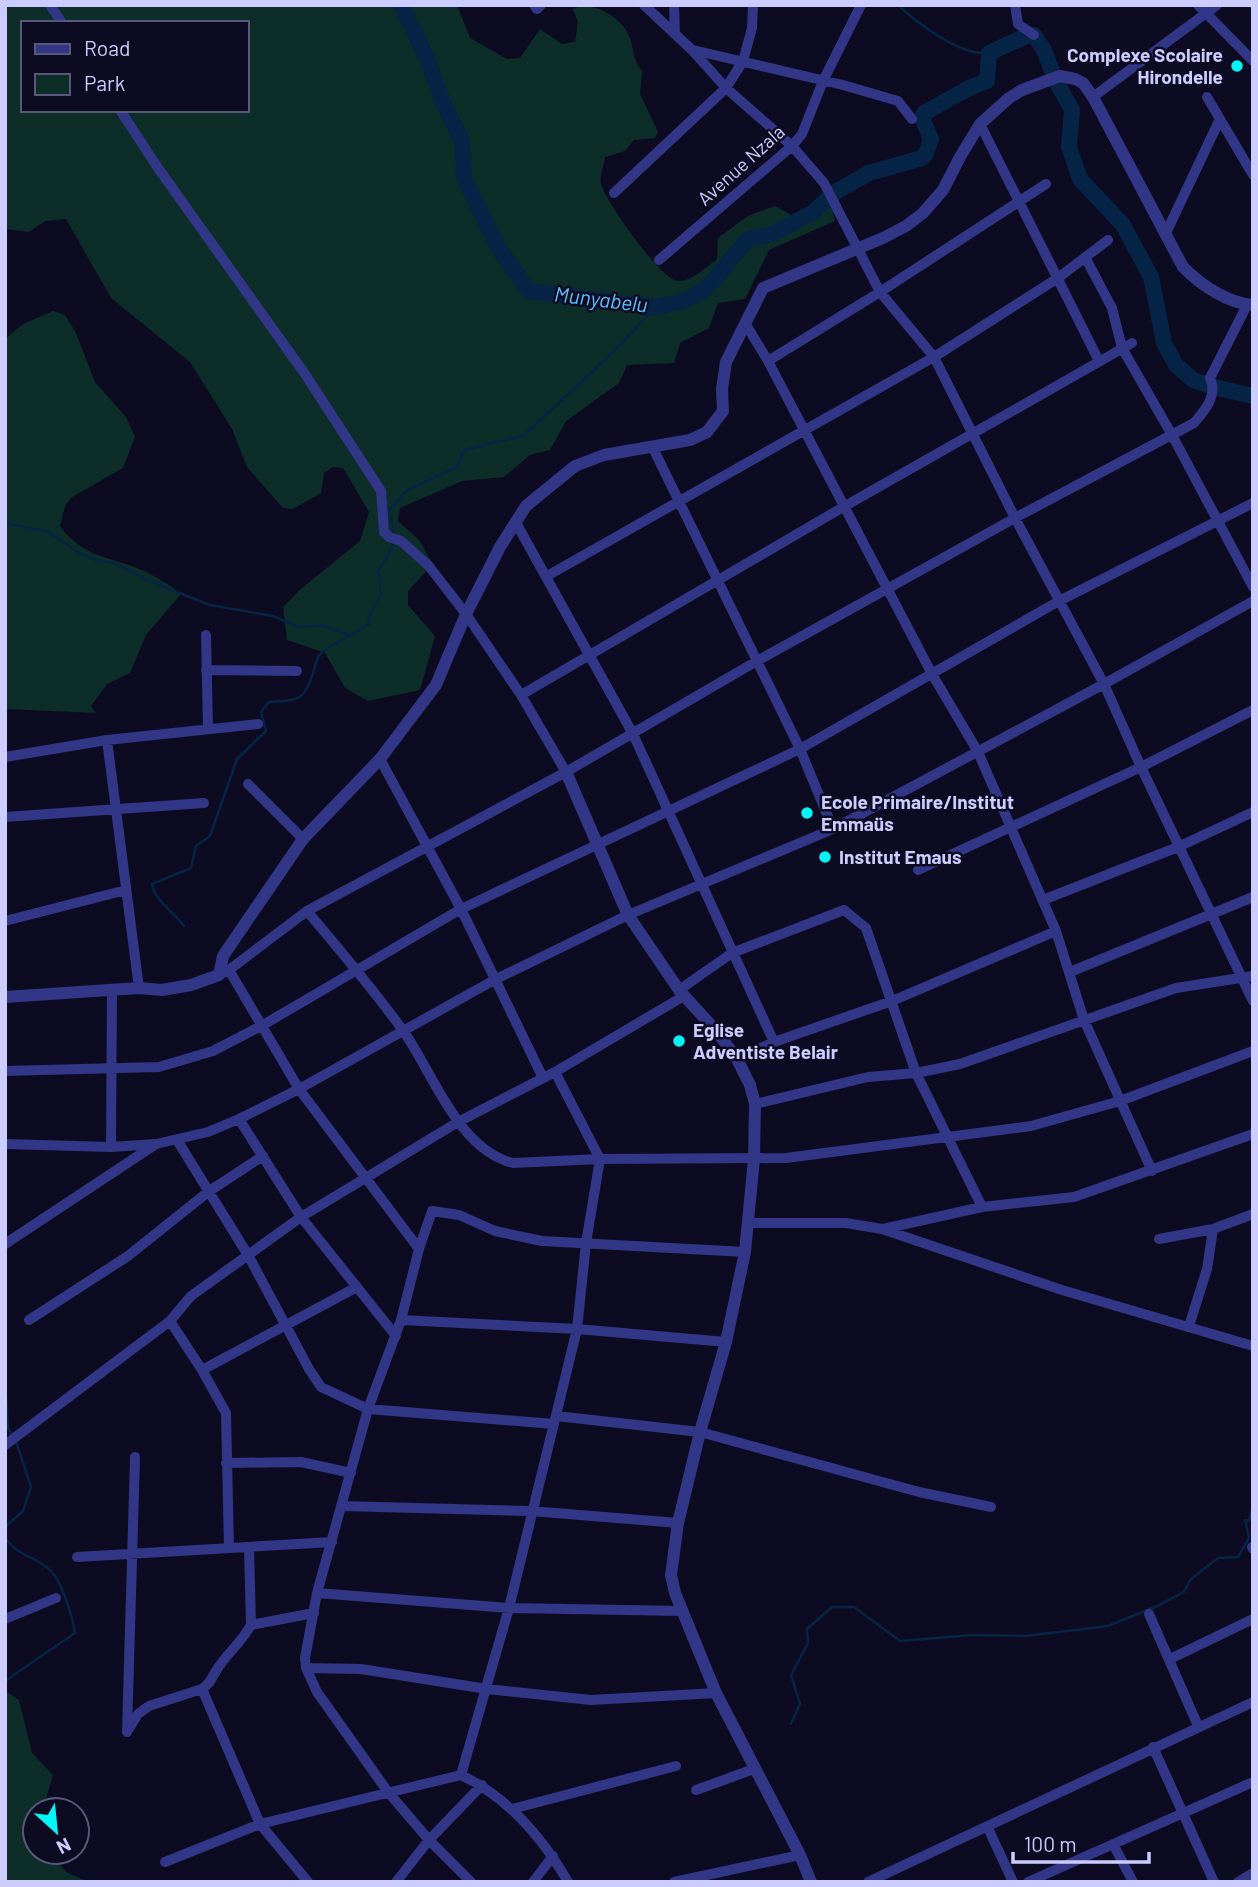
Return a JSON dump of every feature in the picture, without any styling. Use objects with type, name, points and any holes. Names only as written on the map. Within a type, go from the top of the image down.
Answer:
[{"type":"street","points":[[50,5],[61,21]]},
{"type":"street","points":[[534,5],[537,9],[541,5]]},
{"type":"street","points":[[644,5],[692,50],[726,88],[792,146],[832,196],[880,292],[934,357],[1015,518],[1104,684],[1178,847],[1253,1001]]},
{"type":"street","points":[[674,5],[675,34]]},
{"type":"street","points":[[614,193],[726,88],[743,61],[752,27],[753,5]]},
{"type":"street","name":"Avenue Nzala","points":[[659,260],[792,146],[802,134],[823,81],[861,5]]},
{"type":"street","points":[[1015,5],[1018,23],[1034,35]]},
{"type":"street","points":[[1198,5],[1253,61]]},
{"type":"street","points":[[1093,97],[1217,5]]},
{"type":"street","points":[[692,50],[843,85],[898,101],[912,119]]},
{"type":"street","points":[[5,997],[112,989],[162,990],[191,985],[224,972],[307,911],[566,772],[757,661],[1015,518],[1194,423],[1208,407],[1214,387],[1210,378],[1250,305],[1216,293],[1197,281],[1183,267],[1093,97],[1083,83],[1060,76],[1047,79],[1009,98],[980,124],[943,190],[923,213],[906,226],[859,249],[764,289],[726,362],[722,389],[723,411],[707,432],[690,440],[604,455],[575,466],[526,506],[515,521],[466,614],[436,685],[380,759],[303,839],[223,956],[224,972],[263,1025],[299,1089],[419,1250]]},
{"type":"street","points":[[1207,97],[1253,174]]},
{"type":"street","points":[[121,112],[158,168],[305,373],[381,491],[384,532],[401,541],[428,565],[466,614],[521,695],[566,772],[628,915],[681,993],[718,1033],[737,1059],[750,1085],[755,1104],[754,1159],[745,1252],[726,1342],[678,1523],[671,1575],[716,1693],[800,1855],[811,1882]]},
{"type":"street","points":[[1166,235],[1220,119]]},
{"type":"street","points":[[980,124],[1099,361]]},
{"type":"street","points":[[768,361],[1046,184]]},
{"type":"street","points":[[547,576],[934,357],[1058,278],[1108,240]]},
{"type":"street","points":[[1085,257],[1112,307],[1127,346],[1172,435],[1253,587]]},
{"type":"street","points":[[745,323],[805,429],[932,674],[978,752],[1056,931],[1084,1020],[1153,1171]]},
{"type":"street","points":[[521,695],[1127,346]]},
{"type":"street","points":[[652,446],[800,749],[833,829]]},
{"type":"street","points":[[5,1071],[159,1067],[213,1052],[461,909],[800,749],[1059,601],[1253,503]]},
{"type":"street","points":[[515,521],[633,734],[774,1042]]},
{"type":"street","points":[[5,1144],[111,1147],[156,1144],[208,1132],[239,1119],[299,1089],[496,979],[628,915],[833,829],[1253,601]]},
{"type":"street","points":[[206,635],[208,729]]},
{"type":"street","points":[[206,670],[298,671]]},
{"type":"street","points":[[918,870],[1141,767],[1253,710]]},
{"type":"street","points":[[5,757],[107,740],[258,724]]},
{"type":"street","points":[[107,740],[139,988]]},
{"type":"street","points":[[380,759],[461,909],[543,1078]]},
{"type":"street","points":[[248,784],[303,839]]},
{"type":"street","points":[[5,817],[204,803]]},
{"type":"street","points":[[1042,900],[1178,847],[1253,812]]},
{"type":"street","points":[[5,921],[126,890]]},
{"type":"street","points":[[1070,972],[1253,897]]},
{"type":"street","points":[[5,1445],[170,1321],[191,1296],[301,1217],[458,1122],[555,1072],[681,993],[732,953],[844,910],[866,928],[916,1073],[982,1207]]},
{"type":"street","points":[[307,911],[357,969],[404,1031],[458,1122],[488,1152],[513,1163],[600,1159],[786,1158],[1031,1126],[1119,1101],[1253,1051]]},
{"type":"street","points":[[737,1059],[774,1042],[892,1001],[1056,931]]},
{"type":"street","points":[[755,1104],[868,1077],[916,1073],[960,1064],[1176,988],[1253,976]]},
{"type":"street","points":[[111,1147],[112,989]]},
{"type":"street","points":[[461,1775],[509,1608],[577,1329],[586,1243],[600,1159],[555,1072]]},
{"type":"street","points":[[239,1119],[301,1217],[396,1336]]},
{"type":"street","points":[[882,1229],[982,1207],[1074,1197],[1253,1134]]},
{"type":"street","points":[[177,1140],[248,1255],[321,1387],[368,1409],[700,1432],[919,1492],[991,1507]]},
{"type":"street","points":[[5,1244],[156,1144]]},
{"type":"street","points":[[29,1320],[128,1256],[208,1192],[263,1156]]},
{"type":"street","points":[[471,1882],[429,1840],[388,1792],[317,1692],[306,1668],[305,1658],[317,1593],[368,1409],[396,1336],[432,1211],[459,1215],[495,1231],[542,1241],[745,1252]]},
{"type":"street","points":[[1159,1240],[1213,1229],[1253,1214]]},
{"type":"street","points":[[748,1223],[846,1223],[882,1229],[1062,1290],[1253,1346]]},
{"type":"street","points":[[1189,1326],[1207,1269],[1213,1229]]},
{"type":"street","points":[[202,1370],[357,1287]]},
{"type":"street","points":[[401,1320],[577,1329],[726,1342]]},
{"type":"street","points":[[170,1321],[226,1413],[229,1548]]},
{"type":"street","points":[[135,1457],[127,1732],[138,1714],[149,1706],[210,1684],[215,1671],[245,1636],[251,1625],[249,1547]]},
{"type":"street","points":[[226,1463],[301,1462],[351,1473]]},
{"type":"street","points":[[341,1506],[531,1511],[678,1523]]},
{"type":"street","points":[[77,1557],[332,1542]]},
{"type":"street","points":[[317,1593],[509,1608],[683,1611]]},
{"type":"street","points":[[5,1619],[56,1598]]},
{"type":"street","points":[[251,1625],[314,1613]]},
{"type":"street","points":[[1149,1614],[1198,1726]]},
{"type":"street","points":[[1170,1659],[1253,1619]]},
{"type":"street","points":[[306,1668],[361,1669],[487,1689],[591,1700],[716,1693]]},
{"type":"street","points":[[202,1689],[260,1824],[308,1882]]},
{"type":"street","points":[[867,1882],[1253,1702]]},
{"type":"street","points":[[1153,1747],[1214,1882]]},
{"type":"street","points":[[512,1809],[676,1766]]},
{"type":"street","points":[[696,1790],[754,1769]]},
{"type":"street","points":[[165,1862],[260,1824],[461,1775],[482,1785],[512,1809],[535,1832],[568,1882]]},
{"type":"street","points":[[1028,1882],[1253,1782]]},
{"type":"street","points":[[396,1882],[429,1840],[482,1785]]},
{"type":"street","points":[[987,1826],[1013,1882]]},
{"type":"street","points":[[1113,1844],[1133,1882]]},
{"type":"street","points":[[674,1882],[800,1855]]},
{"type":"street","points":[[533,1882],[553,1856]]},
{"type":"street","points":[[1238,1882],[1253,1873]]},
{"type":"green space","points":[[5,5],[457,5],[470,38],[507,59],[520,58],[540,29],[562,44],[575,42],[578,22],[573,9],[596,8],[612,16],[628,34],[642,71],[640,94],[658,132],[655,138],[634,140],[625,151],[605,157],[601,184],[612,206],[633,236],[666,275],[680,281],[697,274],[717,259],[718,238],[748,216],[775,206],[793,216],[814,207],[832,208],[835,221],[769,250],[745,299],[718,303],[709,328],[680,343],[674,363],[627,365],[619,383],[566,421],[550,450],[530,455],[504,477],[462,481],[400,508],[398,521],[419,540],[433,564],[408,591],[408,605],[435,636],[420,690],[368,701],[345,688],[325,653],[287,640],[283,607],[303,587],[360,541],[369,512],[343,468],[333,467],[324,473],[321,493],[293,509],[283,508],[247,467],[232,429],[190,362],[111,298],[66,219],[45,221],[29,232],[5,229]]},
{"type":"green space","points":[[53,311],[65,315],[76,333],[95,382],[126,417],[135,437],[123,468],[72,497],[65,506],[60,526],[69,537],[88,551],[144,571],[182,593],[146,635],[130,673],[107,684],[91,706],[96,713],[5,709],[5,339],[23,324]]},
{"type":"green space","points":[[5,1691],[19,1700],[32,1753],[53,1775],[47,1796],[21,1796],[21,1866],[61,1866],[68,1873],[89,1882],[5,1882]]},
{"type":"waterway","name":"Munyabelu","points":[[401,5],[462,141],[464,178],[499,249],[529,291],[656,307],[684,301],[706,289],[748,239],[772,234],[812,213],[837,191],[869,173],[922,158],[931,139],[922,118],[924,113],[987,81],[989,53],[1034,35],[1044,50],[1055,79],[1072,110],[1069,147],[1080,179],[1123,225],[1151,277],[1164,343],[1176,365],[1193,380],[1253,396]]},
{"type":"waterway","points":[[901,5],[901,8],[931,31],[954,45],[978,53],[989,53]]},
{"type":"waterway","points":[[394,535],[389,510],[406,491],[457,467],[464,450],[523,436],[611,354],[656,307]]},
{"type":"waterway","points":[[5,523],[49,532],[80,554],[114,563],[149,581],[210,605],[273,616],[299,627],[323,625],[352,636]]},
{"type":"waterway","points":[[184,926],[160,901],[152,884],[191,868],[196,846],[210,836],[237,759],[266,731],[261,712],[269,702],[298,698],[310,682],[318,657],[334,644],[369,624],[369,616],[381,595],[378,571],[393,542]]},
{"type":"waterway","points":[[5,1380],[8,1428],[12,1435]]},
{"type":"waterway","points":[[5,1527],[23,1511],[31,1487],[16,1441]]},
{"type":"waterway","points":[[791,1724],[800,1704],[791,1675],[808,1643],[807,1629],[832,1607],[854,1607],[900,1641],[972,1635],[1026,1636],[1108,1626],[1184,1592],[1191,1579],[1218,1558],[1238,1557],[1249,1538],[1245,1520],[1249,1521],[1253,1506]]},
{"type":"waterway","points":[[5,1538],[16,1549],[46,1566],[55,1576],[66,1600],[75,1633],[5,1681]]},
{"type":"place","name":"Complexe Scolaire Hirondelle","points":[[1237,66]]},
{"type":"place","name":"Ecole Primaire/Institut Emmaüs","points":[[807,813]]},
{"type":"place","name":"Institut Emaus","points":[[825,857]]},
{"type":"place","name":"Eglise Adventiste Belair","points":[[679,1041]]}]
